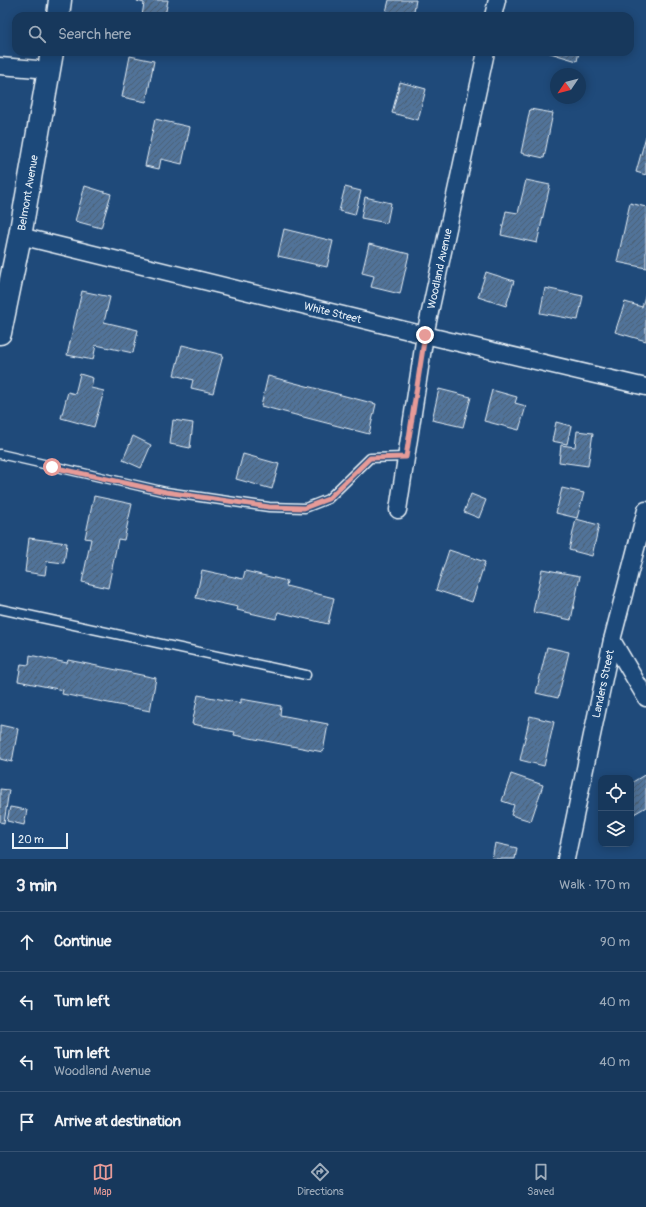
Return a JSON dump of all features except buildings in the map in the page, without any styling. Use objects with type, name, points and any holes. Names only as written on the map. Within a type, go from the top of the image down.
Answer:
[{"type":"main road","points":[[58,12],[60,0]]},
{"type":"main road","name":"Belmont Avenue","points":[[0,333],[20,236],[51,61]]},
{"type":"street","points":[[494,12],[497,0]]},
{"type":"street","name":"Woodland Avenue","points":[[398,510],[425,335],[485,56]]},
{"type":"street","points":[[0,66],[51,61]]},
{"type":"street","name":"White Street","points":[[20,236],[425,335],[646,387]]},
{"type":"street","name":"Landers Street","points":[[566,859],[612,640],[646,510]]},
{"type":"street","points":[[612,640],[646,698]]},
{"type":"lane","points":[[0,454],[166,492],[269,507],[304,508],[328,499],[370,458],[406,457]]},
{"type":"lane","points":[[0,610],[306,675]]},
{"type":"route","points":[[52,467],[166,492],[269,507],[304,508],[328,499],[370,458],[406,457],[425,335]]}]
